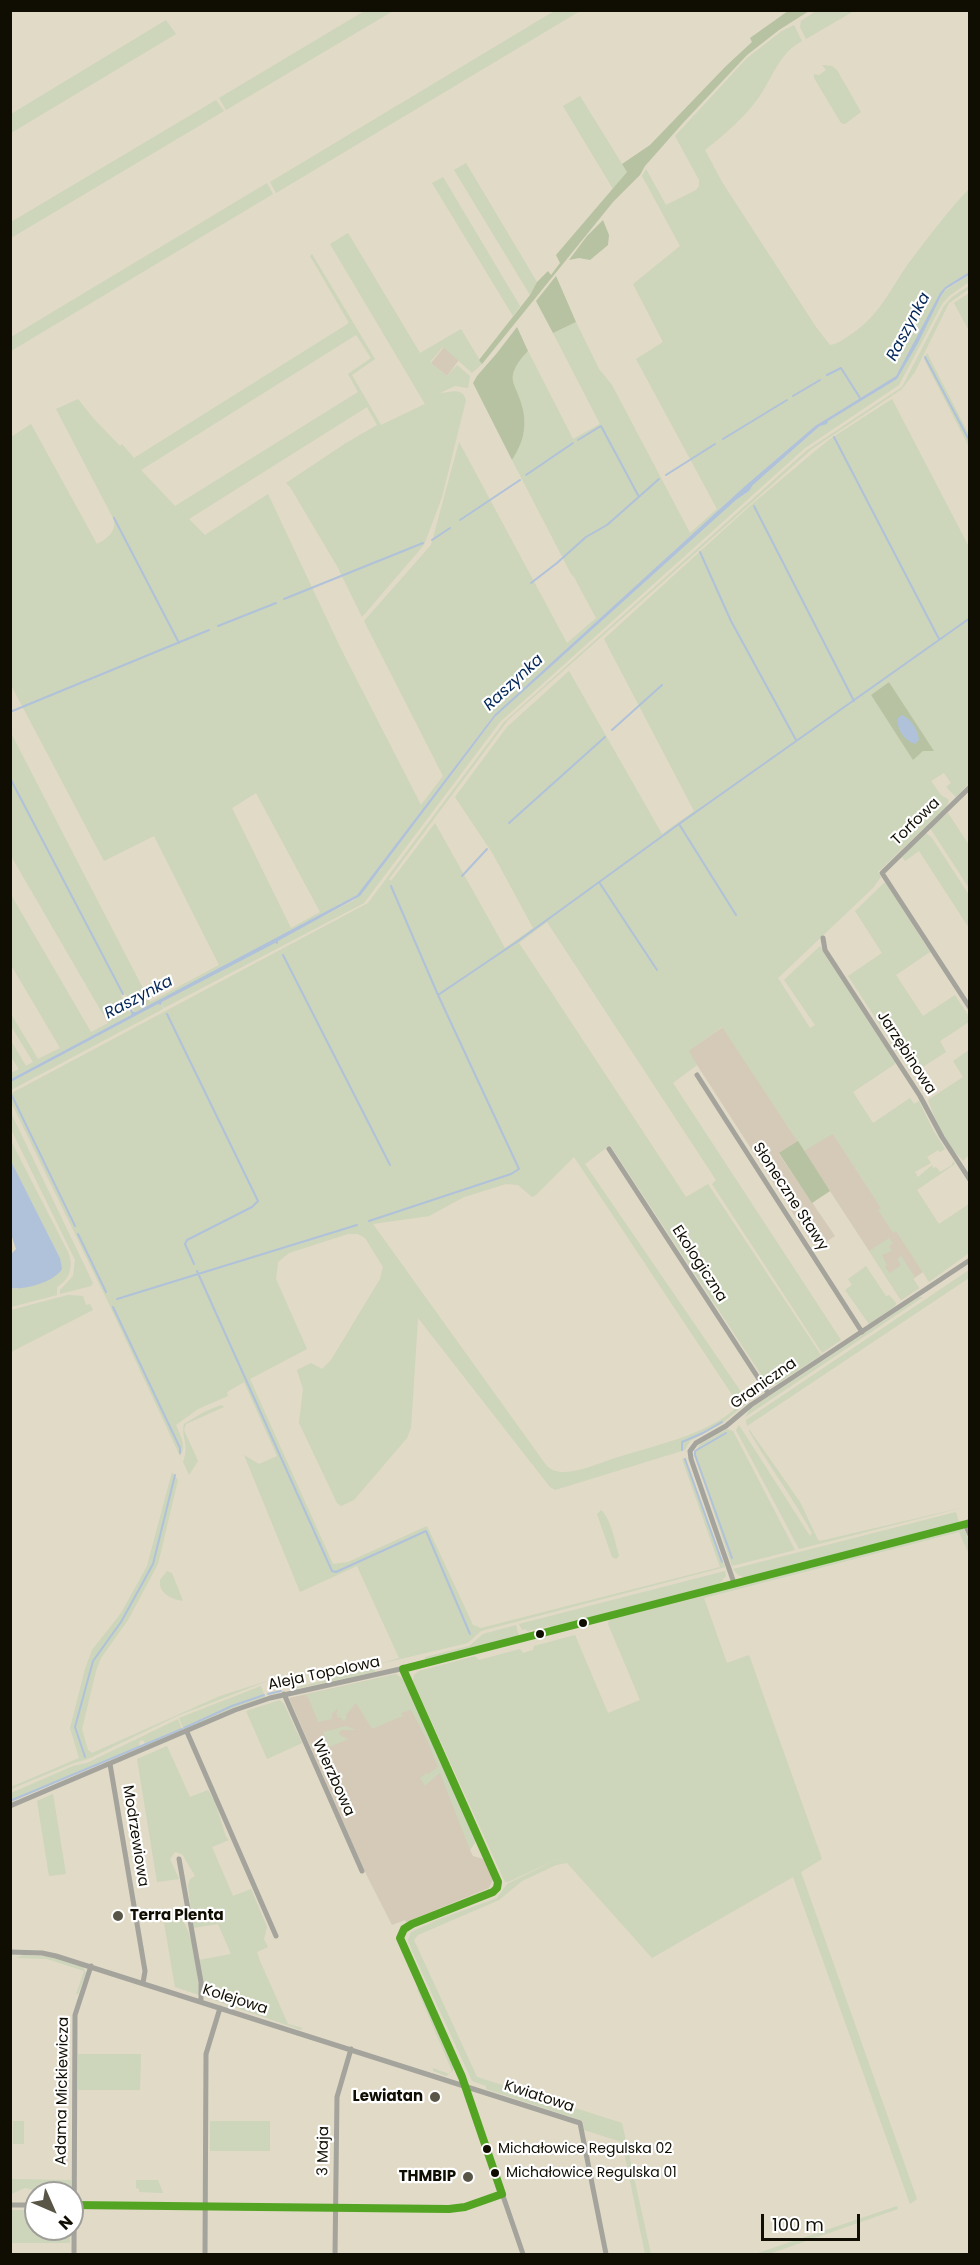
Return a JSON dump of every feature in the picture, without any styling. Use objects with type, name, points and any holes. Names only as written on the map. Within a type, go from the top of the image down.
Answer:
[{"type":"street","name":"Torfowa","points":[[969,787],[883,872],[884,877],[969,1008]]},
{"type":"street","name":"Jarzębinowa","points":[[823,938],[825,950],[920,1096],[969,1180]]},
{"type":"street","name":"Słoneczne Stawy","points":[[698,1075],[862,1332]]},
{"type":"street","name":"Ekologiczna","points":[[609,1149],[768,1393]]},
{"type":"street","name":"Graniczna","points":[[734,1583],[690,1453],[696,1443],[726,1426],[768,1393],[969,1260]]},
{"type":"street","name":"Aleja Topolowa","points":[[10,1806],[246,1705],[284,1694],[402,1669],[967,1524]]},
{"type":"street","points":[[967,1524],[969,1535]]},
{"type":"street","points":[[402,1669],[498,1882],[493,1892],[412,1924],[404,1929],[400,1936],[459,2070],[523,2254]]},
{"type":"street","name":"Wierzbowa","points":[[284,1694],[362,1870]]},
{"type":"street","points":[[187,1732],[276,1936]]},
{"type":"street","name":"Modrzewiowa","points":[[110,1764],[145,1971],[143,1983]]},
{"type":"street","points":[[179,1859],[201,1982],[201,2001]]},
{"type":"street","name":"Kolejowa","points":[[10,1952],[42,1953],[91,1966],[465,2086]]},
{"type":"street","name":"Adama Mickiewicza","points":[[73,2181],[75,2015],[91,1966]]},
{"type":"street","points":[[205,2254],[206,2055],[220,2008]]},
{"type":"street","name":"3 Maja","points":[[335,2254],[337,2097],[351,2049]]},
{"type":"street","points":[[450,2081],[456,2077],[459,2070]]},
{"type":"street","name":"Kwiatowa","points":[[465,2086],[580,2124],[606,2254]]},
{"type":"street","points":[[84,2205],[453,2209],[502,2194]]},
{"type":"shaded area","points":[[444,347],[459,360],[447,376],[431,363]]},
{"type":"shaded area","points":[[723,1027],[794,1136],[822,1117],[923,1272],[913,1279],[919,1288],[901,1300],[798,1142],[779,1154],[835,1236],[816,1249],[688,1051]]},
{"type":"shaded area","points":[[392,1675],[398,1677],[475,1842],[470,1850],[473,1856],[483,1859],[493,1879],[489,1888],[406,1922],[405,1920],[392,1925],[367,1876],[289,1698]]},
{"type":"green space","points":[[366,10],[393,11],[226,110],[219,98]]},
{"type":"green space","points":[[556,10],[580,11],[276,193],[270,182]]},
{"type":"green space","points":[[788,11],[809,11],[779,30],[747,55],[683,123],[645,166],[640,175],[613,202],[482,364],[479,360],[530,295],[537,282],[548,271],[551,275],[560,263],[556,255],[627,172],[622,164],[650,145],[752,42],[750,38]]},
{"type":"green space","points":[[816,11],[854,11],[806,39],[800,27],[801,21]]},
{"type":"green space","points":[[166,20],[176,34],[11,133],[11,114]]},
{"type":"green space","points":[[794,25],[802,41],[782,59],[747,112],[705,150],[722,182],[830,345],[859,329],[876,312],[911,260],[969,189],[969,272],[945,287],[896,376],[862,397],[859,396],[859,399],[815,426],[745,486],[495,714],[357,895],[136,1013],[133,1012],[125,994],[121,995],[129,1012],[132,1012],[131,1015],[11,1079],[11,1073],[19,1069],[11,1057],[11,1041],[26,1066],[33,1062],[11,1026],[11,1014],[38,1059],[60,1048],[11,965],[10,893],[91,1032],[108,1023],[11,856],[11,733],[150,1002],[219,965],[154,836],[104,861],[11,685],[11,437],[31,424],[97,544],[110,535],[114,528],[114,520],[56,409],[78,399],[93,418],[134,458],[349,323],[310,256],[312,254],[375,359],[352,375],[381,425],[425,404],[330,244],[348,233],[420,353],[461,329],[482,364],[472,373],[443,347],[430,362],[447,376],[457,365],[470,376],[468,388],[455,386],[440,393],[462,393],[466,400],[442,497],[424,545],[362,617],[337,566],[286,483],[377,425],[367,407],[189,519],[205,535],[268,494],[340,647],[421,805],[443,776],[364,621],[431,545],[459,442],[567,643],[596,618],[512,460],[520,445],[524,429],[524,414],[513,383],[513,374],[528,351],[573,439],[600,424],[553,333],[576,322],[599,369],[612,385],[690,533],[717,509],[636,359],[663,342],[633,284],[680,246],[642,176],[646,169],[666,205],[696,190],[699,180],[675,136],[747,58],[782,31]],"holes":[[[356,335],[371,358],[348,374],[358,392],[175,506],[141,470]],[[256,793],[320,912],[291,928],[232,808]]]},
{"type":"green space","points":[[822,65],[832,66],[837,70],[861,112],[845,124],[841,123],[814,78],[814,74],[819,75],[826,70]]},
{"type":"green space","points":[[580,96],[627,172],[613,189],[563,106]]},
{"type":"green space","points":[[216,100],[224,111],[11,238],[11,222]]},
{"type":"green space","points":[[466,163],[537,282],[530,295],[454,170]]},
{"type":"green space","points":[[443,177],[520,306],[513,316],[432,183]]},
{"type":"green space","points":[[267,183],[273,194],[11,351],[11,337]]},
{"type":"green space","points":[[603,220],[609,235],[608,245],[590,260],[579,258],[569,260],[587,236]]},
{"type":"green space","points":[[969,275],[969,282],[942,304],[899,385],[805,448],[500,722],[364,903],[164,1008],[162,1002],[354,900],[381,869],[383,871],[381,868],[495,717],[824,423],[897,379],[941,296],[946,290]]},
{"type":"green space","points":[[556,276],[576,322],[553,333],[536,301]]},
{"type":"green space","points":[[969,286],[969,289],[949,303],[915,372],[902,389],[812,449],[508,720],[389,879],[391,881],[435,823],[505,948],[533,928],[493,854],[455,797],[507,727],[569,671],[662,834],[694,811],[604,639],[751,505],[814,452],[892,399],[969,547],[969,783],[956,797],[946,787],[951,783],[944,773],[931,781],[941,795],[949,800],[947,806],[878,872],[881,877],[873,888],[778,978],[810,1028],[815,1025],[784,980],[820,946],[895,1061],[895,1064],[853,1092],[873,1123],[910,1098],[914,1104],[919,1101],[945,1149],[940,1152],[938,1150],[927,1157],[931,1163],[915,1172],[918,1177],[932,1165],[940,1172],[952,1165],[953,1161],[955,1164],[917,1190],[939,1224],[969,1204],[969,1253],[929,1282],[896,1231],[893,1233],[878,1210],[881,1208],[833,1134],[804,1151],[722,1027],[689,1051],[697,1065],[673,1083],[841,1340],[822,1353],[712,1184],[716,1180],[547,922],[519,943],[686,1197],[708,1184],[821,1355],[777,1384],[766,1382],[610,1145],[585,1164],[748,1402],[721,1424],[690,1441],[685,1450],[555,1490],[550,1487],[418,1318],[411,1428],[407,1438],[354,1500],[341,1506],[337,1503],[299,1423],[303,1389],[297,1370],[311,1363],[322,1369],[331,1360],[380,1279],[383,1267],[365,1238],[358,1234],[348,1234],[289,1253],[278,1262],[276,1279],[307,1349],[250,1379],[333,1564],[348,1562],[427,1526],[473,1625],[481,1628],[720,1567],[682,1459],[685,1458],[725,1567],[481,1631],[468,1643],[379,1664],[399,1658],[357,1566],[300,1592],[244,1455],[259,1464],[277,1456],[244,1382],[227,1392],[228,1396],[198,1409],[176,1425],[183,1444],[180,1456],[11,1102],[10,1094],[368,903],[504,722],[807,450],[902,387],[944,306],[952,297]],"holes":[[[889,682],[933,750],[923,751],[913,759],[871,695]],[[574,1157],[739,1405],[727,1415],[697,1432],[582,1469],[560,1472],[546,1465],[373,1224],[429,1216],[464,1197],[506,1184],[518,1185],[532,1197]]]},
{"type":"green space","points":[[969,293],[969,331],[954,303]]},
{"type":"green space","points":[[517,327],[528,351],[513,374],[513,383],[524,414],[524,429],[520,445],[512,460],[473,383]]},
{"type":"green space","points":[[927,353],[969,435],[969,447],[924,359]]},
{"type":"green space","points":[[889,682],[934,751],[923,751],[913,760],[871,695]]},
{"type":"green space","points":[[948,813],[969,845],[969,888],[930,828]]},
{"type":"green space","points":[[926,833],[932,838],[969,895],[969,928],[919,851],[905,861],[902,857]]},
{"type":"green space","points":[[885,882],[930,952],[896,975],[923,1016],[955,995],[969,1017],[969,1022],[940,1041],[946,1052],[912,1074],[848,976],[882,953],[855,911]]},
{"type":"green space","points":[[158,1004],[162,1005],[163,1009],[11,1090],[11,1082]]},
{"type":"green space","points":[[969,1050],[969,1155],[963,1161],[943,1135],[928,1100],[963,1077],[953,1061]]},
{"type":"green space","points":[[10,1111],[93,1283],[91,1286],[60,1294],[60,1290],[73,1276],[75,1260],[11,1129]]},
{"type":"green space","points":[[10,1139],[71,1262],[68,1276],[57,1287],[57,1295],[11,1307],[11,1288],[17,1289],[60,1258],[11,1161]]},
{"type":"green space","points":[[798,1141],[830,1191],[812,1203],[779,1153]]},
{"type":"green space","points":[[889,1238],[893,1243],[889,1246],[892,1251],[882,1255],[887,1265],[885,1267],[890,1273],[901,1265],[897,1259],[901,1256],[915,1277],[913,1279],[919,1288],[901,1300],[869,1251]]},
{"type":"green space","points":[[866,1266],[886,1296],[889,1295],[896,1303],[869,1324],[845,1290],[852,1285],[848,1279]]},
{"type":"green space","points":[[969,1270],[969,1278],[747,1426],[746,1420]]},
{"type":"green space","points":[[68,1295],[83,1296],[86,1305],[90,1304],[93,1310],[11,1352],[11,1310]]},
{"type":"green space","points":[[919,1297],[923,1297],[745,1417],[750,1409]]},
{"type":"green space","points":[[221,1405],[224,1407],[186,1424],[184,1430],[184,1424],[204,1412]]},
{"type":"green space","points":[[739,1425],[810,1536],[812,1533],[805,1520],[749,1429],[800,1502],[820,1541],[969,1506],[799,1549],[736,1430]]},
{"type":"green space","points":[[727,1429],[733,1431],[795,1550],[732,1566],[694,1453],[700,1444]]},
{"type":"green space","points":[[184,1430],[198,1461],[189,1475],[183,1462],[186,1446]]},
{"type":"green space","points":[[172,1472],[178,1480],[158,1564],[128,1620],[101,1658],[96,1671],[82,1729],[88,1750],[92,1753],[220,1696],[270,1680],[177,1716],[88,1759],[11,1789],[11,1787],[79,1758],[70,1728],[85,1669],[92,1650],[121,1613],[147,1566]]},
{"type":"green space","points":[[601,1510],[612,1531],[619,1556],[616,1559],[612,1557],[597,1514]]},
{"type":"green space","points":[[956,1512],[959,1523],[745,1578],[733,1569]]},
{"type":"green space","points":[[960,1528],[964,1529],[969,1541],[969,1554],[959,1532],[704,1598],[727,1663],[749,1655],[822,1859],[801,1872],[917,2199],[910,2204],[793,1877],[652,1958],[567,1863],[556,1865],[522,1881],[499,1900],[418,1935],[414,1940],[477,2077],[622,2123],[651,2254],[645,2254],[622,2142],[584,2130],[583,2121],[486,2089],[486,2086],[472,2081],[413,1953],[408,1940],[411,1932],[497,1898],[507,1884],[562,1857],[505,1882],[413,1681],[414,1675],[419,1671],[475,1656],[479,1660],[520,1649],[523,1653],[533,1650],[534,1646],[575,1635],[608,1713],[640,1700],[608,1624],[609,1619]]},
{"type":"green space","points":[[167,1571],[172,1573],[183,1601],[174,1599],[163,1592],[160,1580]]},
{"type":"green space","points":[[725,1571],[726,1576],[719,1584],[551,1628],[550,1626],[527,1631],[522,1630],[519,1624]]},
{"type":"green space","points":[[516,1625],[519,1636],[425,1660],[425,1657],[469,1646],[483,1634]]},
{"type":"green space","points":[[375,1668],[375,1672],[290,1690],[290,1689]]},
{"type":"green space","points":[[396,1674],[403,1679],[477,1840],[470,1850],[440,1773],[425,1786],[420,1778],[438,1767],[411,1710],[401,1713],[403,1716],[372,1729],[356,1703],[344,1721],[337,1718],[341,1715],[336,1715],[338,1708],[332,1714],[332,1719],[318,1722],[308,1697],[304,1695]]},
{"type":"green space","points":[[261,1686],[264,1694],[231,1706],[205,1719],[232,1706],[265,1695],[265,1697],[233,1708],[184,1730],[179,1718]]},
{"type":"green space","points":[[280,1700],[302,1743],[267,1759],[246,1711]]},
{"type":"green space","points":[[178,1719],[182,1729],[145,1744],[143,1740],[139,1742],[140,1746],[11,1800],[11,1793],[73,1766],[87,1763]]},
{"type":"green space","points":[[346,1726],[356,1730],[341,1730],[339,1733],[341,1736],[349,1739],[329,1747],[323,1732]]},
{"type":"green space","points":[[167,1746],[190,1797],[208,1790],[215,1802],[229,1840],[212,1847],[233,1896],[251,1889],[267,1927],[264,1939],[268,1947],[257,1952],[260,1961],[288,2024],[302,2028],[301,2030],[205,1997],[199,1960],[231,1954],[218,1924],[193,1928],[188,1885],[190,1879],[195,1876],[182,1854],[175,1852],[170,1859],[179,1879],[157,1882],[137,1759]]},
{"type":"green space","points":[[53,1794],[66,1874],[49,1876],[37,1801]]},
{"type":"green space","points":[[174,1909],[186,1927],[194,1949],[199,1995],[175,1987],[162,1911]]},
{"type":"green space","points":[[23,1955],[52,1957],[83,1967],[86,1973],[78,1994],[76,1994],[84,1971],[47,1959],[16,1958]]},
{"type":"green space","points":[[419,1988],[454,2065],[453,2071],[450,2074],[452,2071],[417,1989]]},
{"type":"green space","points":[[78,2054],[141,2054],[140,2090],[78,2090]]},
{"type":"green space","points":[[433,2068],[449,2074],[446,2076],[433,2071]]},
{"type":"green space","points":[[13,2121],[24,2121],[24,2144],[13,2144]]},
{"type":"green space","points":[[210,2121],[270,2121],[270,2151],[210,2151]]},
{"type":"green space","points":[[11,2179],[71,2180],[24,2181],[24,2188],[11,2194]]},
{"type":"green space","points":[[136,2180],[158,2180],[163,2193],[139,2192],[136,2188]]},
{"type":"green space","points":[[897,2206],[898,2209],[769,2254],[755,2254]]},
{"type":"green space","points":[[10,2210],[24,2210],[24,2241],[70,2241],[70,2243],[11,2243]]},
{"type":"water","points":[[969,272],[969,275],[946,289],[941,296],[897,379],[828,421],[827,424],[820,426],[495,717],[360,896],[278,941],[278,944],[275,943],[11,1082],[11,1079],[131,1015],[132,1012],[136,1012],[357,895],[495,714],[745,486],[815,426],[896,376],[940,293],[945,287]]},
{"type":"water","points":[[902,715],[916,728],[919,740],[915,744],[908,740],[900,730],[898,718]]},
{"type":"water","points":[[11,1161],[60,1258],[62,1269],[46,1281],[17,1288],[11,1288],[11,1254],[16,1249],[11,1234]]},
{"type":"waterway","points":[[925,357],[970,442]]},
{"type":"waterway","points":[[827,375],[841,368],[860,398]]},
{"type":"waterway","points":[[793,396],[820,380]]},
{"type":"waterway","points":[[723,439],[787,400]]},
{"type":"waterway","points":[[578,440],[601,426],[639,497]]},
{"type":"waterway","points":[[834,437],[939,639]]},
{"type":"waterway","points":[[526,475],[573,443]]},
{"type":"waterway","points":[[666,475],[715,444]]},
{"type":"waterway","points":[[531,583],[586,537],[607,525],[659,479]]},
{"type":"waterway","points":[[460,520],[520,480]]},
{"type":"waterway","points":[[754,506],[854,701]]},
{"type":"waterway","points":[[114,518],[179,643]]},
{"type":"waterway","points":[[432,540],[450,528]]},
{"type":"waterway","points":[[284,599],[423,543]]},
{"type":"waterway","points":[[700,552],[731,621],[796,740]]},
{"type":"waterway","points":[[218,626],[276,603]]},
{"type":"waterway","points":[[438,995],[518,941],[970,618]]},
{"type":"waterway","points":[[10,712],[209,630]]},
{"type":"waterway","points":[[612,730],[662,685]]},
{"type":"waterway","points":[[509,823],[605,737]]},
{"type":"waterway","name":"Raszynka","points":[[10,778],[123,994]]},
{"type":"waterway","points":[[679,824],[736,915]]},
{"type":"waterway","points":[[462,876],[487,849]]},
{"type":"waterway","points":[[599,882],[657,970]]},
{"type":"waterway","points":[[369,1221],[511,1174],[519,1169],[438,995],[391,886]]},
{"type":"waterway","points":[[283,955],[390,1165]]},
{"type":"waterway","name":"Raszynka","points":[[126,1001],[133,1014]]},
{"type":"waterway","points":[[167,1014],[258,1201],[252,1207],[187,1240],[185,1244],[194,1264]]},
{"type":"waterway","points":[[12,1096],[75,1226]]},
{"type":"waterway","points":[[117,1299],[357,1225]]},
{"type":"waterway","points":[[78,1234],[106,1292]]},
{"type":"waterway","points":[[197,1271],[332,1571],[336,1572],[426,1531],[470,1634]]},
{"type":"waterway","points":[[113,1307],[180,1448],[180,1453]]},
{"type":"waterway","points":[[682,1450],[682,1442],[722,1422]]},
{"type":"waterway","points":[[726,1433],[695,1451],[695,1455],[732,1558]]},
{"type":"waterway","points":[[685,1459],[722,1562]]},
{"type":"waterway","points":[[85,1757],[75,1727],[93,1661],[121,1622],[153,1564],[175,1475]]},
{"type":"waterway","points":[[268,1694],[281,1691]]},
{"type":"waterway","points":[[184,1728],[232,1706],[264,1695]]},
{"type":"waterway","points":[[10,1801],[182,1729]]},
{"type":"transit line","points":[[403,1669],[970,1523]]},
{"type":"transit line","points":[[403,1669],[498,1882],[493,1892],[412,1924],[404,1929],[400,1938],[462,2077],[502,2194]]},
{"type":"transit line","points":[[84,2205],[449,2209],[465,2207],[502,2194]]},
{"type":"place","name":"Terra Plenta","points":[[118,1916]]},
{"type":"place","name":"Lewiatan","points":[[435,2097]]},
{"type":"place","name":"Michałowice Regulska 02","points":[[487,2149]]},
{"type":"place","name":"Michałowice Regulska 01","points":[[495,2173]]},
{"type":"place","name":"THMBIP","points":[[468,2177]]}]
